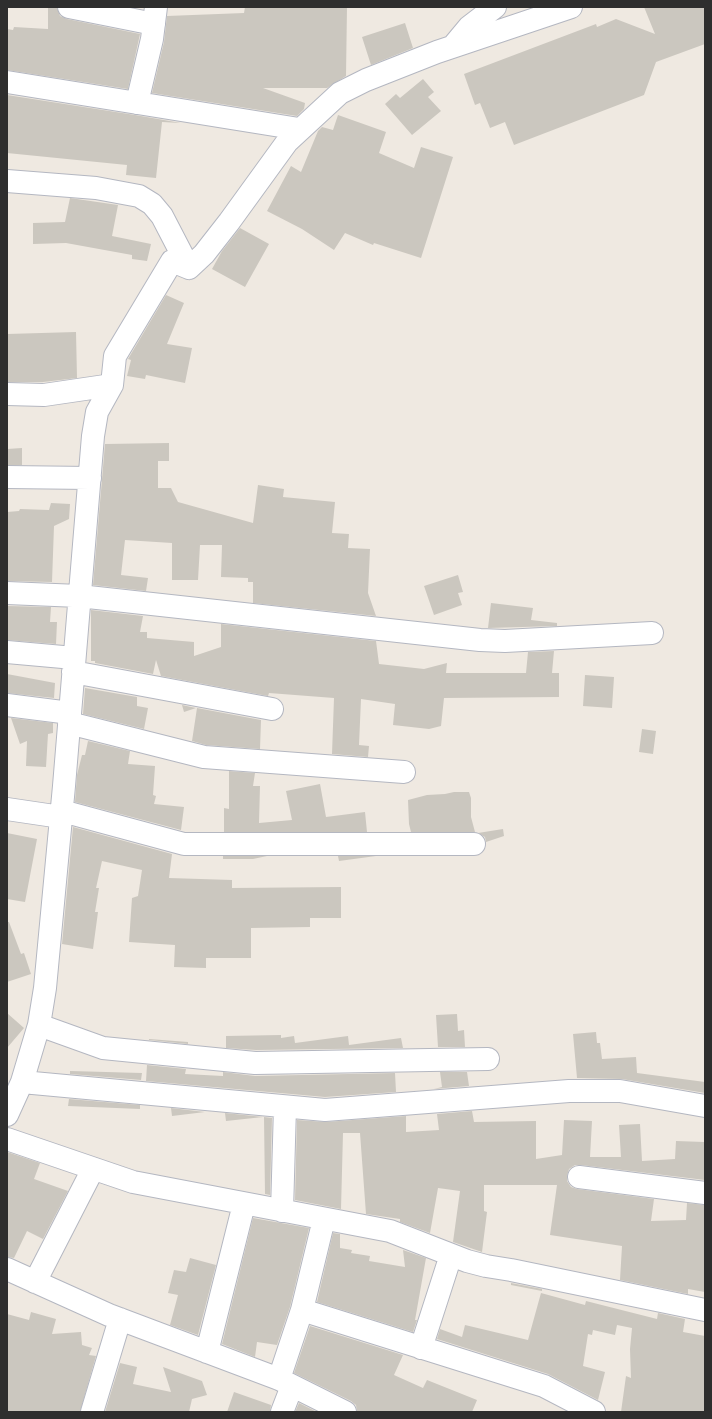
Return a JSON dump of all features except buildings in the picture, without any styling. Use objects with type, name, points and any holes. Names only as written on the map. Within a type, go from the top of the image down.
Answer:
[{"type":"street","points":[[69,7],[155,15],[137,102]]},
{"type":"street","points":[[452,47],[469,27],[495,7]]},
{"type":"street","points":[[189,268],[208,249],[271,162],[300,129],[340,93],[366,80],[452,47],[571,7]]},
{"type":"street","points":[[7,82],[300,129]]},
{"type":"street","points":[[7,181],[96,188],[139,196],[152,204],[162,216],[189,268]]},
{"type":"street","points":[[189,268],[172,261],[115,356],[112,385],[97,412],[93,436],[61,814],[44,988],[39,1025],[12,1097],[285,1107],[325,1110],[569,1091],[620,1090],[705,1106]]},
{"type":"street","points":[[7,394],[44,395],[112,385]]},
{"type":"street","points":[[7,477],[90,478]]},
{"type":"street","points":[[7,593],[79,596],[480,640],[505,641],[652,633]]},
{"type":"street","points":[[7,652],[74,665],[272,709]]},
{"type":"street","points":[[7,705],[69,718],[204,757],[404,772]]},
{"type":"street","points":[[7,809],[61,814],[184,844],[474,844]]},
{"type":"street","points":[[39,1025],[103,1048],[255,1063],[488,1059]]},
{"type":"street","points":[[282,1211],[285,1107]]},
{"type":"street","points":[[7,1139],[133,1182],[390,1231],[451,1255],[486,1266],[705,1310]]},
{"type":"street","points":[[36,1282],[93,1169]]},
{"type":"street","points":[[579,1177],[705,1193]]},
{"type":"street","points":[[207,1352],[244,1204]]},
{"type":"street","points":[[282,1412],[285,1382],[324,1219]]},
{"type":"street","points":[[421,1348],[451,1255]]},
{"type":"street","points":[[7,1269],[120,1319],[285,1382],[345,1412]]},
{"type":"street","points":[[302,1310],[544,1386],[594,1412]]},
{"type":"street","points":[[92,1412],[120,1319]]}]
